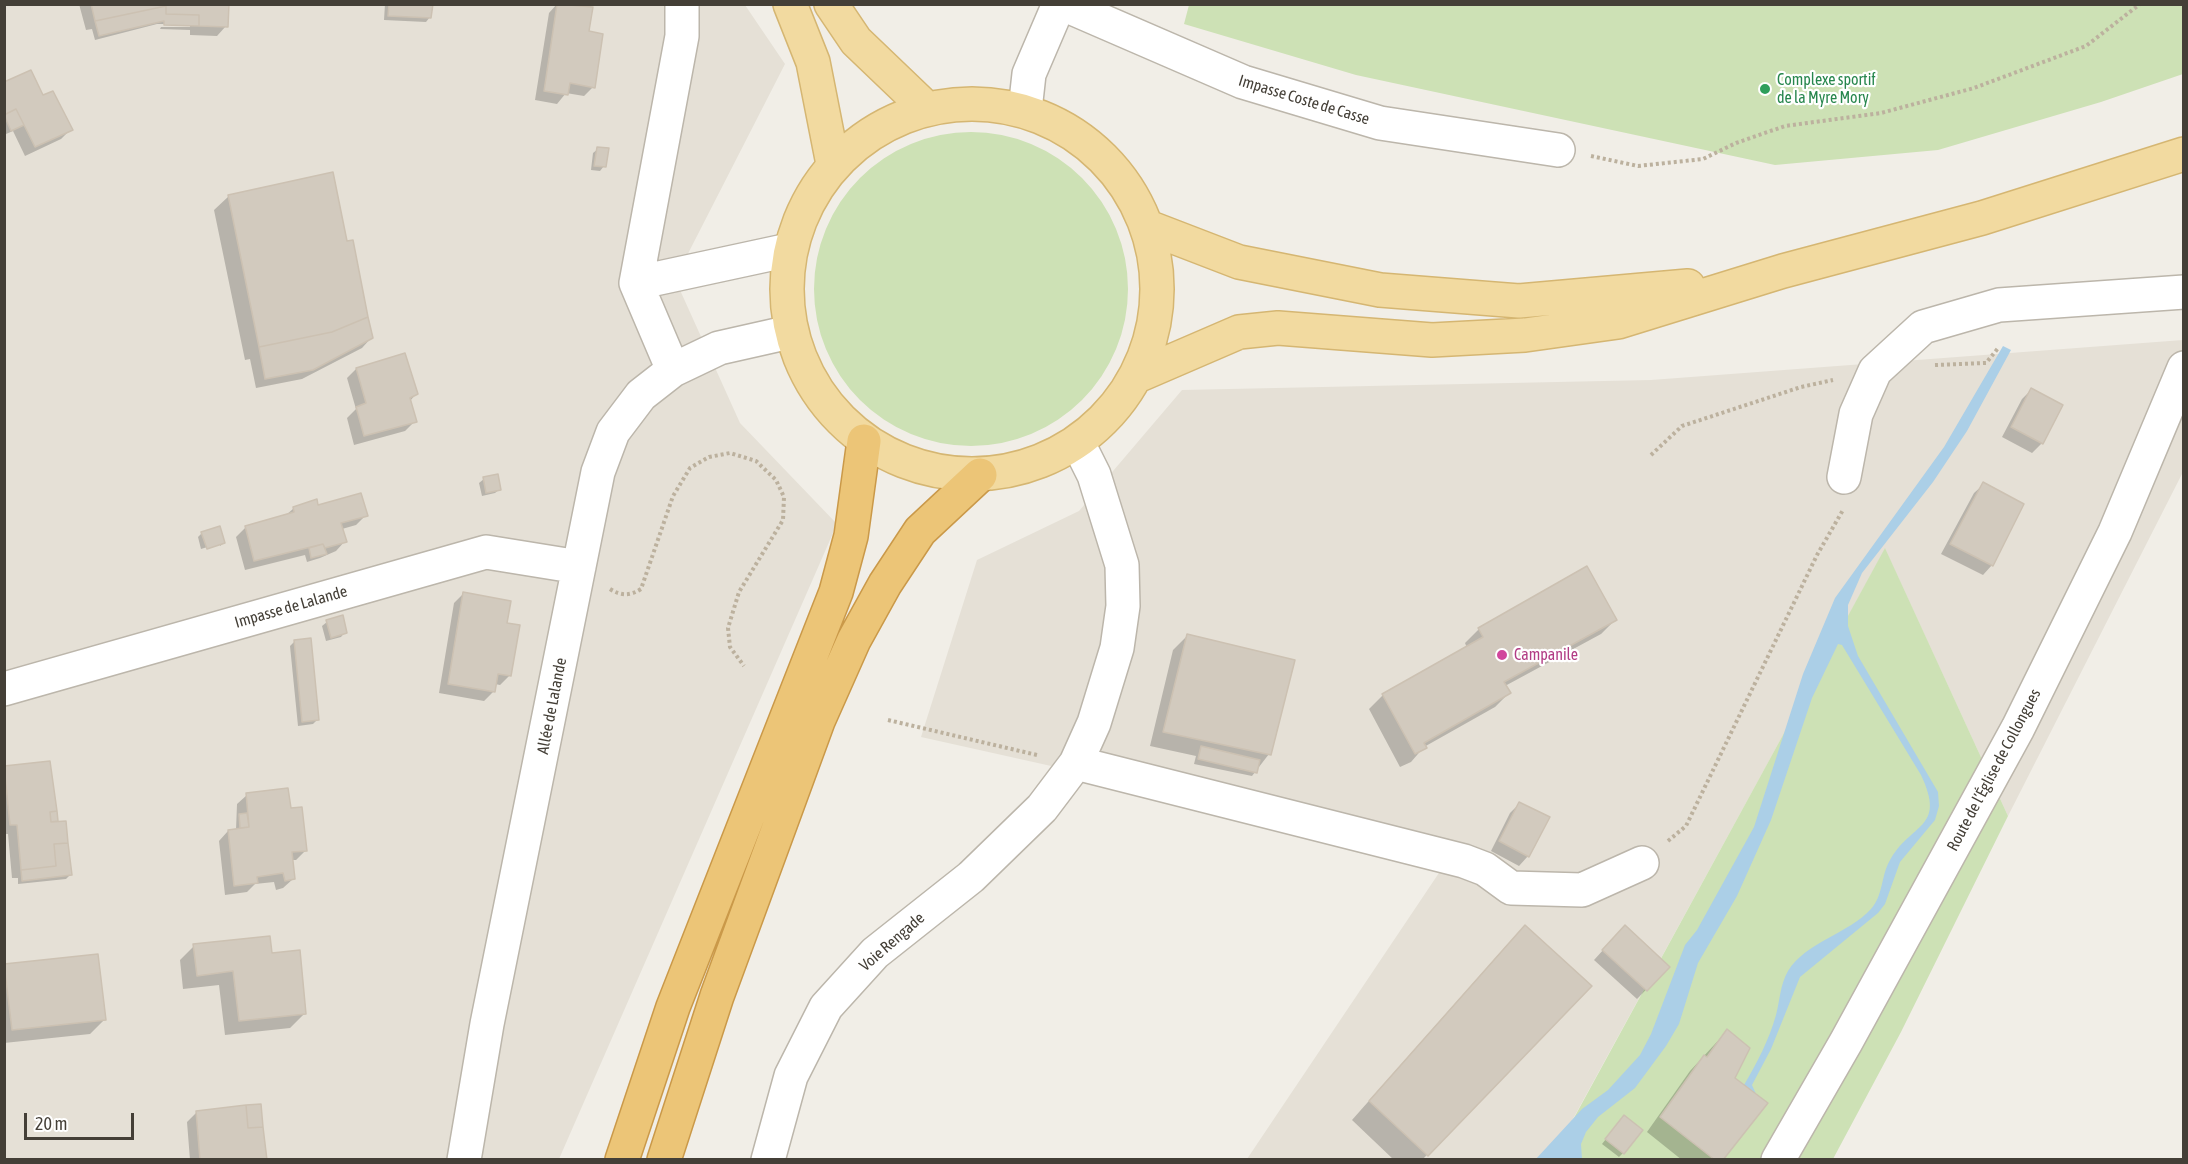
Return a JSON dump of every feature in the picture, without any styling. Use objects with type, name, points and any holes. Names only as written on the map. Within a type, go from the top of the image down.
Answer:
[{"type":"highway","points":[[622,1160],[673,1007],[836,592],[851,536],[864,441]]},
{"type":"highway","points":[[664,1160],[717,996],[818,721],[854,640],[885,584],[920,531],[980,475]]},
{"type":"main road","points":[[790,4],[813,62],[833,164]]},
{"type":"main road","points":[[831,4],[856,41],[926,108]]},
{"type":"main road","points":[[976,103],[1025,111],[1077,136],[1120,176],[1148,226],[1158,276],[1155,328],[1137,376],[1112,412],[1078,443],[1031,466],[980,475],[919,468],[864,441],[831,411],[806,374],[790,332],[785,291],[789,250],[798,219],[813,190],[833,164],[876,129],[926,108],[976,103]]},
{"type":"main road","points":[[1137,376],[1239,332],[1278,328],[1349,336],[1432,340],[1525,335],[1618,322],[1982,218],[2184,154]]},
{"type":"main road","points":[[1982,218],[2184,177]]},
{"type":"main road","points":[[1148,226],[1239,262],[1380,290],[1519,301],[1759,280]]},
{"type":"street","points":[[673,370],[636,283],[682,36],[682,4]]},
{"type":"street","name":"Impasse Coste de Casse","points":[[1025,111],[1029,74],[1061,4],[1243,82],[1380,123],[1558,150]]},
{"type":"street","points":[[636,283],[789,250]]},
{"type":"street","points":[[1844,477],[1856,414],[1875,371],[1923,327],[2000,305],[2184,292]]},
{"type":"street","name":"Allée de Lalande","points":[[464,1160],[487,1024],[598,472],[613,432],[641,395],[673,370],[719,348],[790,332]]},
{"type":"street","name":"Route de l’Église de Collongues","points":[[1778,1160],[1846,1042],[2018,728],[2115,532],[2184,368]]},
{"type":"street","name":"Voie Rengade","points":[[768,1160],[791,1076],[826,1007],[875,953],[971,877],[1034,816],[1076,764],[1095,723],[1118,648],[1123,606],[1122,565],[1094,475],[1078,443]]},
{"type":"street","name":"Impasse de Lalande","points":[[4,689],[486,552],[579,567]]},
{"type":"street","points":[[1076,764],[1464,861],[1485,869],[1511,888],[1582,890],[1642,863]]},
{"type":"path","points":[[1558,150],[1638,166],[1703,159],[1736,143],[1785,126],[1881,113],[1974,88],[2086,46],[2140,4]]},
{"type":"path","points":[[1932,366],[1986,363],[1999,347]]},
{"type":"path","points":[[1651,455],[1682,426],[1801,387],[1875,371]]},
{"type":"path","points":[[579,567],[617,594],[631,595],[641,589],[673,496],[690,468],[709,457],[730,453],[756,461],[776,480],[784,497],[783,520],[739,592],[728,628],[730,647],[744,666]]},
{"type":"path","points":[[1642,863],[1686,826],[1817,555],[1844,508],[1844,477]]},
{"type":"path","points":[[888,720],[1076,764]]},
{"type":"shaded area","points":[[5,5],[745,5],[785,64],[675,279],[740,423],[837,524],[559,1159],[5,1160]]},
{"type":"shaded area","points":[[2183,340],[2183,472],[2008,816],[1885,549],[1551,1159],[1247,1159],[1451,855],[921,737],[977,560],[1079,511],[1182,390],[1651,380]]},
{"type":"green space","name":"Complexe sportif de la Myre Mory","points":[[1189,5],[2183,5],[2183,74],[2101,102],[1938,150],[1775,165],[1356,75],[1184,24]]},
{"type":"green space","points":[[956,132],[986,132],[1017,138],[1045,150],[1071,167],[1093,189],[1110,215],[1122,243],[1128,274],[1128,304],[1122,335],[1110,363],[1093,389],[1071,411],[1045,428],[1017,440],[986,446],[956,446],[925,440],[897,428],[871,411],[849,389],[832,363],[820,335],[814,304],[814,274],[820,243],[832,215],[849,189],[871,167],[897,150],[925,138]]},
{"type":"green space","points":[[1885,548],[2008,816],[1901,1032],[1833,1159],[1551,1160]]},
{"type":"water","points":[[2003,346],[2011,350],[1967,431],[1933,482],[1862,573],[1848,605],[1848,626],[1858,656],[1938,792],[1939,806],[1935,820],[1900,862],[1885,904],[1878,913],[1800,977],[1771,1049],[1752,1085],[1756,1094],[1744,1085],[1770,1033],[1788,971],[1805,953],[1862,918],[1871,909],[1878,898],[1889,862],[1897,849],[1923,824],[1930,806],[1921,775],[1842,645],[1838,644],[1812,698],[1771,820],[1737,896],[1698,963],[1679,1024],[1635,1088],[1598,1117],[1586,1132],[1581,1144],[1582,1159],[1535,1160],[1582,1109],[1608,1090],[1640,1055],[1651,1034],[1685,945],[1697,930],[1754,827],[1803,674],[1835,598],[1944,447]]},
{"type":"building","points":[[91,4],[229,4],[228,27],[199,26],[199,15],[166,14],[166,6],[95,21]]},
{"type":"building","points":[[389,4],[433,4],[431,18],[388,16]]},
{"type":"building","points":[[557,4],[593,7],[589,31],[603,34],[595,88],[570,83],[568,95],[544,91]]},
{"type":"building","points":[[166,6],[166,14],[199,15],[199,26],[164,25],[164,21],[99,36],[95,21]]},
{"type":"building","points":[[31,70],[43,95],[53,91],[73,130],[35,147],[16,109],[4,115],[4,82]]},
{"type":"building","points":[[16,109],[24,125],[11,131],[4,115]]},
{"type":"building","points":[[597,147],[609,148],[606,167],[594,166]]},
{"type":"building","points":[[333,172],[347,241],[353,240],[368,317],[332,332],[259,347],[228,195]]},
{"type":"building","points":[[368,317],[373,338],[313,370],[265,379],[259,347],[332,332]]},
{"type":"building","points":[[405,353],[418,394],[410,398],[417,422],[364,436],[356,407],[366,403],[356,368]]},
{"type":"building","points":[[2031,388],[2063,405],[2043,444],[2011,427]]},
{"type":"building","points":[[498,474],[501,490],[486,493],[483,477]]},
{"type":"building","points":[[1983,482],[2024,504],[1993,566],[1950,544]]},
{"type":"building","points":[[361,493],[368,516],[341,523],[347,542],[325,548],[323,544],[254,561],[245,526],[294,512],[293,507],[317,499],[318,505]]},
{"type":"building","points":[[220,526],[225,543],[207,549],[201,532]]},
{"type":"building","points":[[323,544],[327,554],[311,558],[309,548]]},
{"type":"building","name":"Campanile","points":[[1587,566],[1617,620],[1504,682],[1511,693],[1424,743],[1427,748],[1415,754],[1382,694],[1483,637],[1478,628]]},
{"type":"building","points":[[463,592],[511,601],[507,623],[520,625],[511,676],[498,674],[495,692],[448,684]]},
{"type":"building","points":[[343,615],[347,633],[331,638],[326,620]]},
{"type":"building","points":[[1187,634],[1295,660],[1271,755],[1163,732]]},
{"type":"building","points":[[311,638],[319,720],[302,722],[294,640]]},
{"type":"building","points":[[1201,746],[1260,760],[1257,773],[1198,759]]},
{"type":"building","points":[[50,761],[57,811],[50,812],[51,822],[66,821],[68,843],[54,844],[56,866],[21,870],[17,825],[10,825],[4,766]]},
{"type":"building","points":[[288,788],[291,808],[302,807],[307,851],[292,852],[295,879],[285,881],[283,873],[257,877],[258,883],[234,886],[228,830],[249,827],[246,793]]},
{"type":"building","points":[[1519,802],[1550,817],[1529,857],[1499,841]]},
{"type":"building","points":[[57,811],[58,821],[51,822],[50,812]]},
{"type":"building","points":[[247,813],[249,827],[240,828],[239,814]]},
{"type":"building","points":[[68,843],[72,875],[22,881],[21,870],[56,866],[54,844]]},
{"type":"building","points":[[1525,925],[1592,986],[1428,1156],[1369,1101]]},
{"type":"building","points":[[1625,925],[1670,967],[1647,991],[1602,950]]},
{"type":"building","points":[[270,936],[272,953],[300,950],[306,1014],[239,1021],[233,971],[197,976],[193,944]]},
{"type":"building","points":[[98,954],[106,1020],[12,1030],[4,964]]},
{"type":"building","points":[[1727,1029],[1750,1048],[1735,1078],[1768,1103],[1723,1160],[1715,1160],[1660,1117],[1704,1055],[1707,1057]]},
{"type":"building","points":[[261,1104],[263,1127],[248,1128],[246,1105]]},
{"type":"building","points":[[246,1105],[248,1128],[263,1127],[267,1160],[200,1160],[196,1111]]},
{"type":"building","points":[[1624,1115],[1643,1130],[1624,1154],[1605,1139]]},
{"type":"place","name":"Complexe sportif de la Myre Mory","points":[[1765,89]]},
{"type":"place","name":"Campanile","points":[[1502,655]]}]
